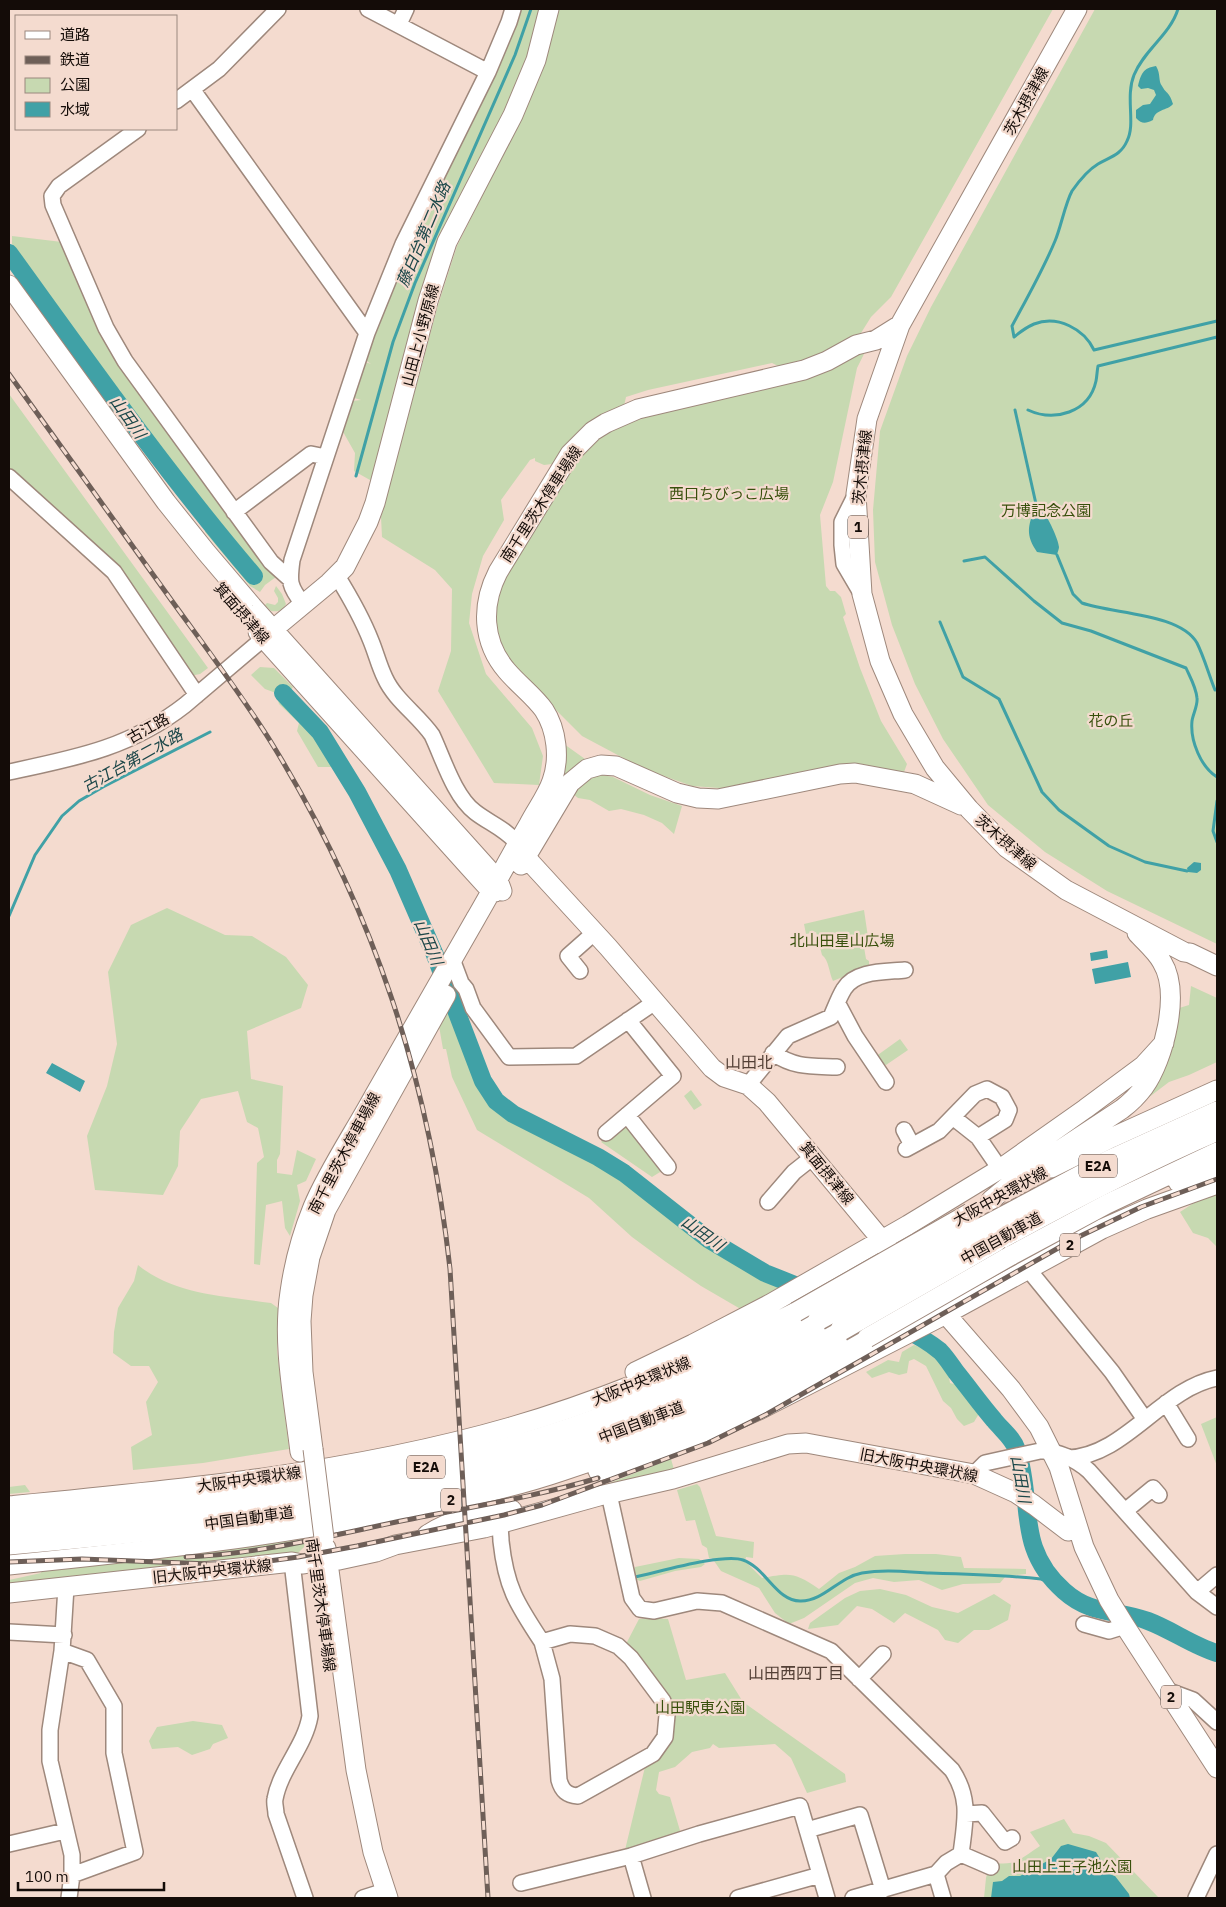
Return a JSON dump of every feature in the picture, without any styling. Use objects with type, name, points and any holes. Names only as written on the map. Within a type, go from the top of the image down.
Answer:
[{"type":"highway","name":"中国自動車道","points":[[9,1544],[227,1522],[378,1497],[478,1476],[555,1453],[645,1422],[691,1404],[841,1330],[990,1234],[1109,1161],[1217,1112]]},
{"type":"highway","name":"中国自動車道","points":[[9,1525],[153,1511],[296,1492],[374,1478],[475,1456],[547,1435],[639,1403],[729,1365],[990,1234],[1083,1194],[1173,1149],[1217,1130]]},
{"type":"main road","name":"山田上小野原線","points":[[268,634],[337,576],[346,567],[352,556],[375,503],[428,301],[446,242],[513,114],[536,60],[548,9]]},
{"type":"main road","name":"茨木摂津線","points":[[1077,9],[900,325],[867,419],[856,494],[862,594],[880,661],[903,714],[935,768],[969,809],[1007,848],[1066,890],[1184,952],[1189,957],[1217,972]]},
{"type":"main road","name":"箕面摂津線","points":[[9,286],[166,502],[268,634]]},
{"type":"main road","name":"箕面摂津線","points":[[9,306],[153,506],[195,559],[268,634],[498,889]]},
{"type":"main road","name":"南千里茨木停車場線","points":[[522,850],[552,781],[556,744],[551,723],[544,710],[506,670],[497,657],[487,630],[487,602],[490,587],[498,572],[570,454],[593,431],[621,415],[638,409],[804,370],[827,361],[856,345],[876,340],[900,325]]},
{"type":"main road","points":[[498,889],[522,850],[570,783],[588,769],[601,765],[616,766],[677,793],[698,798],[718,799],[840,774],[855,773],[922,786],[969,809]]},
{"type":"main road","name":"箕面摂津線","points":[[522,850],[714,1071],[724,1077],[748,1085],[767,1102],[882,1241],[938,1318],[1021,1400],[1060,1455],[1059,1467],[1078,1528]]},
{"type":"main road","name":"南千里茨木停車場線","points":[[377,1896],[352,1815],[341,1753],[322,1561],[306,1451],[291,1376],[288,1320],[290,1293],[298,1250],[314,1206],[325,1184],[450,976],[498,889]]},
{"type":"main road","points":[[991,1200],[1029,1170],[1126,1106],[1144,1086],[1164,1043],[1170,1012],[1170,985],[1162,961],[1128,922]]},
{"type":"main road","name":"茨木摂津線","points":[[1184,952],[1217,966]]},
{"type":"main road","points":[[542,1418],[694,1344],[782,1298],[882,1241],[1000,1169],[1046,1137],[1143,1066],[1164,1043]]},
{"type":"main road","name":"大阪中央環状線","points":[[9,1565],[156,1550],[299,1530],[382,1515],[496,1491],[561,1472],[668,1434],[875,1342],[990,1234],[991,1200],[1111,1138],[1217,1090]]},
{"type":"main road","name":"大阪中央環状線","points":[[9,1506],[292,1474],[391,1456],[477,1436],[542,1418],[621,1391],[743,1338],[796,1312],[990,1234],[1043,1238],[1107,1204],[1217,1152]]},
{"type":"main road","points":[[1043,1238],[1217,1167]]},
{"type":"main road","name":"2","points":[[875,1342],[938,1318],[1118,1221],[1217,1184]]},
{"type":"main road","name":"旧大阪中央環状線","points":[[9,1593],[292,1562],[302,1564],[339,1560],[412,1542],[424,1537],[441,1525],[475,1516],[504,1517],[566,1505],[686,1476],[788,1444],[806,1443],[974,1474],[1016,1493],[1068,1531],[1078,1528]]},
{"type":"main road","name":"2","points":[[1078,1528],[1109,1600],[1124,1626],[1217,1768]]},
{"type":"street","points":[[178,100],[219,69],[278,9]]},
{"type":"street","points":[[368,9],[488,72]]},
{"type":"street","points":[[399,24],[406,9]]},
{"type":"street","points":[[303,604],[293,590],[290,579],[292,560],[367,333],[403,244],[488,72],[510,22],[513,9]]},
{"type":"street","points":[[192,89],[367,333]]},
{"type":"street","points":[[137,130],[59,186],[52,196],[54,205],[106,328],[125,361],[271,562],[290,579]]},
{"type":"street","points":[[234,512],[311,454],[326,457]]},
{"type":"street","points":[[9,477],[114,572],[197,695]]},
{"type":"street","points":[[337,576],[371,640],[385,679],[400,699],[432,734],[464,801],[474,812],[511,836],[522,850]]},
{"type":"street","name":"古江路","points":[[9,772],[87,755],[124,742],[142,733],[172,715],[268,634]]},
{"type":"street","points":[[580,971],[568,956],[594,933]]},
{"type":"street","points":[[748,1085],[788,1036],[831,1017],[844,987],[856,978],[870,974],[906,970]]},
{"type":"street","points":[[450,976],[466,988],[473,1008],[509,1057],[576,1056],[655,1002]]},
{"type":"street","points":[[838,1004],[855,1036],[886,1082]]},
{"type":"street","points":[[606,1133],[673,1076],[628,1020]]},
{"type":"street","points":[[773,1053],[785,1062],[797,1065],[837,1067]]},
{"type":"street","points":[[904,1130],[909,1147],[939,1131],[976,1094],[987,1090],[1002,1097],[1009,1110],[1004,1120],[978,1137]]},
{"type":"street","points":[[627,1115],[668,1167]]},
{"type":"street","points":[[954,1118],[978,1137],[1000,1169]]},
{"type":"street","points":[[768,1202],[794,1172],[813,1157]]},
{"type":"street","points":[[1028,1269],[1112,1372],[1144,1418]]},
{"type":"street","points":[[974,1474],[982,1465],[1028,1453],[1045,1451],[1060,1455],[1083,1456],[1108,1446],[1144,1418],[1187,1389],[1217,1378]]},
{"type":"street","points":[[1166,1403],[1188,1439]]},
{"type":"street","points":[[1060,1455],[1089,1471],[1197,1592],[1217,1607]]},
{"type":"street","points":[[1125,1511],[1153,1488],[1159,1495]]},
{"type":"street","points":[[609,1494],[632,1598],[640,1609],[654,1612],[697,1602],[722,1603],[831,1651],[952,1770],[960,1782],[964,1793],[966,1814],[961,1854]]},
{"type":"street","points":[[504,1517],[503,1563],[508,1582],[518,1606],[542,1642],[552,1679],[561,1789],[569,1795],[578,1796],[653,1754],[665,1737],[667,1716],[663,1701],[631,1658],[618,1646],[595,1636],[570,1634],[542,1642]]},
{"type":"street","points":[[292,1562],[310,1716],[307,1730],[279,1786],[275,1800],[276,1814],[305,1898]]},
{"type":"street","points":[[1197,1592],[1217,1575]]},
{"type":"street","points":[[66,1587],[64,1635],[50,1730],[50,1761],[72,1855],[69,1898]]},
{"type":"street","points":[[1084,1624],[1110,1631],[1124,1626]]},
{"type":"street","points":[[9,1632],[64,1635]]},
{"type":"street","points":[[62,1651],[88,1660],[114,1706],[114,1753],[135,1852],[72,1875]]},
{"type":"street","points":[[859,1679],[883,1654]]},
{"type":"street","points":[[1166,1690],[1193,1700],[1217,1722]]},
{"type":"street","points":[[521,1883],[631,1856],[699,1834],[800,1806],[827,1898]]},
{"type":"street","points":[[966,1814],[982,1813],[1005,1843]]},
{"type":"street","points":[[807,1830],[860,1815],[883,1890]]},
{"type":"street","points":[[9,1844],[65,1831]]},
{"type":"street","points":[[961,1854],[991,1867]]},
{"type":"street","points":[[853,1898],[936,1874],[946,1863],[961,1854]]},
{"type":"street","points":[[1196,1898],[1217,1854]]},
{"type":"street","points":[[631,1856],[643,1898]]},
{"type":"street","points":[[936,1874],[943,1898]]},
{"type":"street","points":[[738,1898],[820,1875]]},
{"type":"green space","points":[[517,9],[541,9],[529,63],[442,242],[380,471],[370,480],[354,471],[355,453],[342,430],[352,401],[361,400],[351,397],[362,361],[371,364],[364,359],[407,247]]},
{"type":"green space","points":[[558,9],[1053,9],[891,297],[871,317],[861,333],[801,363],[778,366],[772,363],[648,390],[626,397],[624,406],[602,414],[573,438],[552,464],[544,465],[535,461],[535,458],[530,460],[501,500],[504,520],[483,556],[472,594],[469,623],[486,674],[532,728],[543,756],[539,785],[494,783],[438,691],[451,651],[452,589],[435,570],[382,537],[381,517],[438,305],[457,246],[521,119],[545,63]]},
{"type":"green space","name":"万博記念公園","points":[[1095,9],[1217,9],[1217,944],[1107,891],[1045,852],[988,805],[943,739],[915,684],[892,625],[875,562],[873,510],[880,431],[907,356],[931,307]]},
{"type":"green space","points":[[12,236],[62,242],[99,332],[129,375],[130,383],[133,381],[276,577],[265,585],[260,592],[250,586],[205,532],[205,524],[213,521],[229,539],[118,393],[121,391],[112,384],[12,244]]},
{"type":"green space","name":"西口ちびっこ広場","points":[[860,351],[864,354],[857,368],[833,482],[820,515],[826,586],[830,591],[835,591],[841,597],[846,614],[843,617],[860,668],[881,721],[907,764],[904,772],[879,769],[736,787],[692,786],[644,769],[582,736],[528,682],[507,657],[498,635],[494,608],[497,589],[573,463],[607,429],[635,416]]},
{"type":"green space","points":[[9,394],[208,668],[200,674],[190,676],[119,568],[9,469]]},
{"type":"green space","points":[[276,586],[286,604],[280,611],[271,611],[265,605],[267,603],[275,605],[278,602],[274,591]]},
{"type":"green space","points":[[260,667],[274,668],[293,687],[288,695],[315,734],[340,755],[334,767],[318,767],[297,731],[299,723],[279,704],[276,693],[265,689],[251,675]]},
{"type":"green space","points":[[564,744],[585,759],[584,763],[562,781]]},
{"type":"green space","points":[[602,775],[613,777],[650,795],[682,806],[674,834],[662,823],[644,815],[621,809],[609,811],[590,800],[578,798],[573,794],[585,782],[593,777]]},
{"type":"green space","points":[[167,908],[225,935],[252,936],[286,957],[308,985],[301,1008],[247,1031],[251,1079],[283,1086],[280,1154],[277,1160],[277,1173],[292,1175],[297,1150],[316,1159],[306,1181],[297,1185],[300,1201],[290,1236],[285,1228],[282,1201],[266,1205],[260,1265],[254,1264],[257,1163],[264,1157],[258,1128],[247,1122],[238,1091],[201,1099],[180,1131],[178,1166],[163,1195],[95,1190],[87,1136],[107,1086],[117,1044],[108,972],[131,925]]},
{"type":"green space","name":"北山田星山広場","points":[[864,910],[869,944],[864,947],[869,966],[833,981],[828,963],[822,955],[816,932],[806,934],[804,924]]},
{"type":"green space","points":[[1191,986],[1217,998],[1217,1062],[1169,1082],[1144,1101],[1176,1009],[1189,1005]]},
{"type":"green space","points":[[450,1009],[477,1079],[489,1099],[499,1108],[510,1117],[604,1167],[695,1236],[750,1270],[787,1288],[744,1311],[701,1286],[666,1262],[632,1237],[589,1198],[477,1130],[452,1077],[446,1049],[443,1049],[439,1026]]},
{"type":"green space","points":[[900,1039],[908,1050],[886,1065],[878,1063],[875,1057]]},
{"type":"green space","points":[[691,1090],[702,1105],[694,1110],[684,1096]]},
{"type":"green space","points":[[627,1119],[665,1169],[652,1177],[601,1142]]},
{"type":"green space","points":[[1217,1190],[1217,1247],[1208,1238],[1193,1233],[1180,1212],[1212,1191]]},
{"type":"green space","points":[[138,1265],[168,1283],[184,1288],[218,1296],[271,1303],[278,1308],[277,1351],[289,1449],[203,1463],[133,1470],[131,1447],[152,1435],[146,1402],[158,1382],[149,1366],[131,1366],[113,1353],[118,1308],[134,1281]]},
{"type":"green space","points":[[914,1345],[938,1359],[946,1369],[950,1383],[964,1387],[970,1395],[969,1400],[980,1412],[974,1422],[964,1426],[957,1419],[951,1408],[943,1401],[926,1366],[914,1359],[909,1361],[907,1373],[899,1375],[889,1372],[872,1378],[866,1372],[888,1360],[899,1362],[902,1352]]},
{"type":"green space","points":[[1217,1417],[1217,1466],[1201,1424]]},
{"type":"green space","points":[[671,1459],[675,1473],[603,1487],[612,1482]]},
{"type":"green space","points":[[697,1484],[700,1487],[716,1536],[754,1542],[753,1558],[746,1557],[745,1561],[762,1578],[792,1575],[804,1579],[819,1589],[839,1573],[875,1556],[905,1554],[936,1554],[961,1557],[964,1568],[1026,1569],[1026,1574],[1006,1576],[1000,1583],[963,1584],[942,1590],[919,1580],[894,1582],[873,1578],[855,1583],[804,1618],[789,1624],[775,1613],[759,1588],[721,1571],[712,1558],[709,1558],[707,1548],[702,1545],[695,1520],[686,1521],[677,1490]]},
{"type":"green space","points":[[25,1485],[30,1492],[9,1494],[9,1487]]},
{"type":"green space","points":[[304,1538],[305,1546],[298,1553],[9,1583],[9,1580],[41,1573],[40,1570]]},
{"type":"green space","points":[[679,1558],[699,1559],[705,1564],[701,1567],[675,1571],[640,1581],[635,1579],[633,1574],[635,1567]]},
{"type":"green space","points":[[880,1589],[906,1595],[932,1607],[958,1613],[994,1594],[1011,1605],[1008,1620],[989,1630],[974,1630],[958,1643],[945,1640],[938,1630],[905,1613],[894,1623],[872,1609],[857,1606],[838,1625],[808,1629],[810,1623],[845,1598],[860,1591]]},
{"type":"green space","name":"山田駅東公園","points":[[639,1619],[668,1619],[686,1680],[725,1673],[743,1702],[845,1774],[846,1782],[807,1793],[791,1758],[775,1744],[719,1748],[713,1744],[710,1748],[692,1752],[675,1767],[659,1772],[656,1790],[659,1794],[670,1797],[681,1834],[625,1850],[645,1767],[674,1723],[626,1644]]},
{"type":"green space","points":[[193,1721],[222,1725],[228,1738],[213,1744],[210,1749],[192,1755],[178,1747],[152,1749],[149,1741],[157,1727]]},
{"type":"green space","name":"山田上王子池公園","points":[[1064,1819],[1073,1833],[1089,1836],[1106,1843],[1159,1898],[984,1898],[990,1862],[1012,1863],[1017,1861],[1040,1846],[1030,1832]]},
{"type":"water","points":[[1156,66],[1161,84],[1173,104],[1156,114],[1153,120],[1146,123],[1136,118],[1136,110],[1143,105],[1150,104],[1156,95],[1154,90],[1148,88],[1141,89],[1138,86],[1143,72],[1148,68]]},
{"type":"water","points":[[1036,504],[1047,517],[1056,537],[1059,547],[1057,555],[1037,552],[1030,539],[1030,523]]},
{"type":"water","points":[[1194,862],[1201,863],[1201,870],[1197,873],[1188,872],[1187,868]]},
{"type":"water","points":[[1107,950],[1108,958],[1091,961],[1090,953]]},
{"type":"water","points":[[1128,962],[1131,977],[1095,984],[1092,969]]},
{"type":"water","points":[[52,1063],[85,1081],[80,1092],[46,1073]]},
{"type":"water","points":[[1068,1844],[1096,1852],[1109,1874],[1115,1876],[1130,1898],[991,1898],[993,1882],[1002,1881],[1009,1876],[1020,1876],[1051,1859],[1061,1846]]},
{"type":"waterway","name":"藤白台第二水路","points":[[356,476],[393,342],[415,283],[515,55],[531,9]]},
{"type":"waterway","points":[[1178,9],[1169,27],[1138,66],[1134,75],[1130,92],[1131,127],[1125,146],[1118,153],[1091,169],[1072,191],[1050,252],[1012,326],[1014,337],[1034,324],[1052,321],[1061,323],[1077,330],[1090,342],[1094,350],[1217,321]]},
{"type":"waterway","name":"山田川","points":[[9,253],[159,457],[254,576]]},
{"type":"waterway","points":[[1028,410],[1038,414],[1049,415],[1069,412],[1086,401],[1092,392],[1098,366],[1217,337]]},
{"type":"waterway","points":[[1015,410],[1036,504]]},
{"type":"waterway","points":[[1057,555],[1073,594],[1082,603],[1161,620],[1188,633],[1200,648],[1215,690]]},
{"type":"waterway","points":[[964,561],[985,557],[1034,601],[1062,623],[1091,631],[1186,668],[1197,698],[1192,721],[1195,745],[1206,767],[1217,777]]},
{"type":"waterway","points":[[940,622],[963,677],[999,699],[1042,792],[1059,810],[1109,846],[1145,862],[1187,871]]},
{"type":"waterway","name":"山田川","points":[[283,693],[320,732],[357,792],[398,870],[435,955],[483,1081],[496,1101],[513,1114],[598,1157],[624,1173],[708,1239],[765,1273],[810,1291]]},
{"type":"waterway","name":"古江台第二水路","points":[[9,916],[35,855],[62,816],[79,801],[103,787],[210,732]]},
{"type":"waterway","points":[[1217,801],[1213,831],[1217,842]]},
{"type":"waterway","name":"山田川","points":[[901,1327],[940,1351],[1013,1442],[1022,1469],[1028,1524],[1032,1541],[1038,1558],[1049,1575],[1064,1591],[1085,1605],[1137,1617],[1217,1653]]},
{"type":"waterway","points":[[635,1577],[706,1561],[734,1559],[743,1560],[751,1564],[778,1591],[793,1600],[801,1601],[817,1597],[854,1575],[879,1571],[1041,1579],[1054,1584],[1064,1591]]},
{"type":"railway","points":[[9,374],[224,673],[274,747],[341,871],[368,934],[392,998],[428,1130],[441,1199],[450,1269],[488,1898]]},
{"type":"railway","points":[[9,1562],[82,1559],[210,1564],[254,1563],[357,1546],[504,1515],[542,1505],[708,1443],[767,1414],[1074,1239],[1141,1207],[1217,1179]]},
{"type":"railway","points":[[186,1557],[241,1552],[296,1543],[526,1496],[598,1478]]},
{"type":"district","name":"山田北","points":[[749,1062]]},
{"type":"district","name":"山田西四丁目","points":[[796,1673]]},
{"type":"park label","name":"花の丘","points":[[1111,720]]}]
